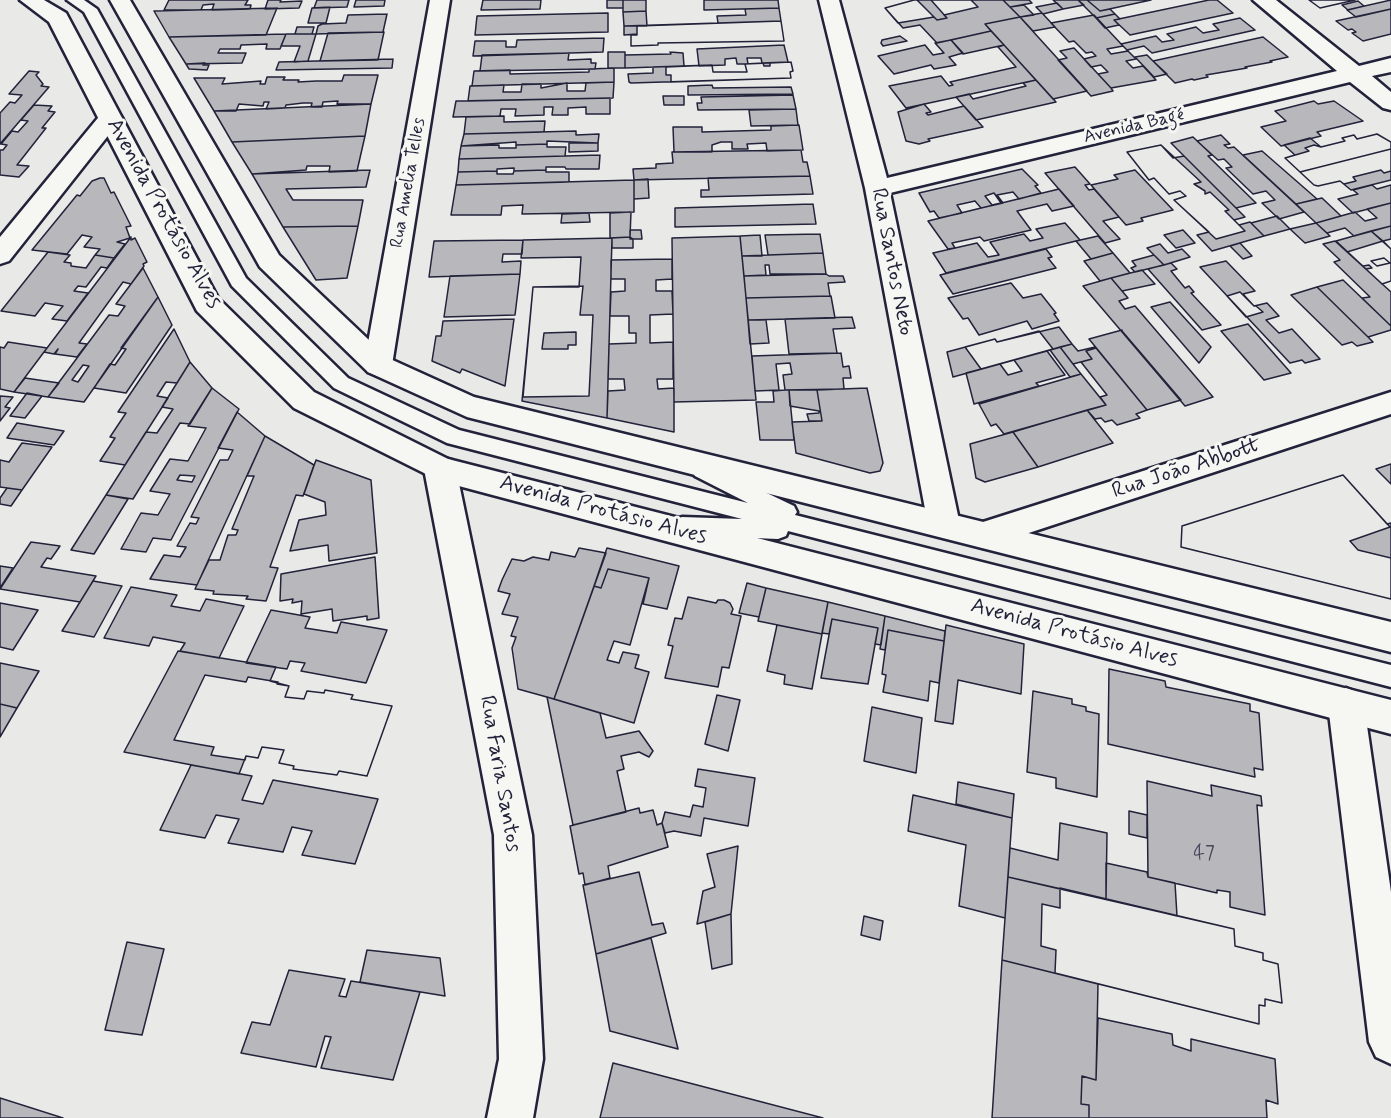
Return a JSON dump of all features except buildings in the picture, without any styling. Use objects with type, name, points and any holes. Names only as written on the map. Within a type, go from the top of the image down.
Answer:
[{"type":"street","name":"Avenida Protásio Alves","points":[[30,0],[58,18],[207,304],[304,400],[440,469],[1391,717]]},
{"type":"street","points":[[120,0],[269,261],[378,366],[467,406],[1391,637]]},
{"type":"street","name":"Rua Amelia Telles","points":[[378,366],[440,0]]},
{"type":"street","name":"Rua Santos Neto","points":[[830,0],[877,188],[944,525]]},
{"type":"street","points":[[1263,0],[1391,103]]},
{"type":"street","name":"Avenida Bagé","points":[[877,188],[1391,65]]},
{"type":"street","points":[[0,255],[110,118]]},
{"type":"street","name":"Rua João Abbott","points":[[983,535],[1391,404]]},
{"type":"street","name":"Rua Faria Santos","points":[[440,469],[513,835],[521,1059],[510,1118]]},
{"type":"street","points":[[1346,705],[1391,1042]]},
{"type":"lane","points":[[74,0],[90,9],[239,282],[341,383],[454,437],[1391,676]]},
{"type":"lane","points":[[680,459],[825,532]]},
{"type":"lane","points":[[653,524],[825,532]]}]
